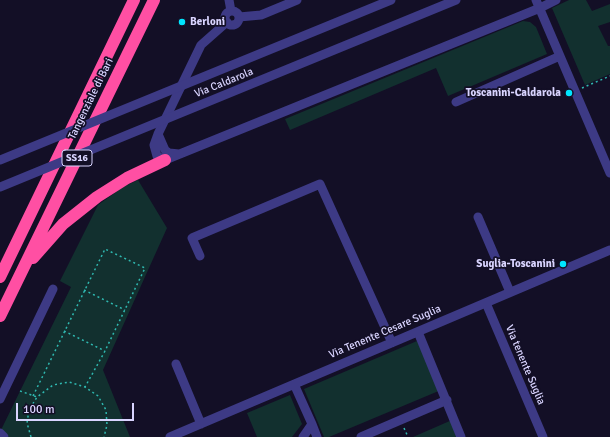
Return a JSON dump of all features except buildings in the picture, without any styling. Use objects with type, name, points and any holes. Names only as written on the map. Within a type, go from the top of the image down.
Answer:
[{"type":"highway","points":[[110,47],[110,33],[126,0]]},
{"type":"highway","name":"Tangenziale di Bari","points":[[1,274],[134,0]]},
{"type":"highway","name":"Tangenziale di Bari","points":[[0,316],[154,0]]},
{"type":"highway","name":"SS16","points":[[22,271],[63,224],[97,197],[127,178],[165,160]]},
{"type":"street","points":[[228,0],[231,11]]},
{"type":"street","points":[[239,17],[262,15],[297,0]]},
{"type":"street","name":"Via Caldarola","points":[[0,160],[392,0]]},
{"type":"street","name":"Via Caldarola","points":[[0,187],[456,0]]},
{"type":"street","points":[[231,11],[226,15],[226,22],[201,45],[158,134],[154,145],[157,156],[165,160],[538,4],[556,0]]},
{"type":"street","points":[[538,4],[610,173]]},
{"type":"street","points":[[226,22],[230,25],[235,25],[239,22],[237,13],[231,11]]},
{"type":"street","points":[[456,102],[560,56]]},
{"type":"street","points":[[158,134],[165,150],[169,153],[181,154]]},
{"type":"street","points":[[200,256],[192,238],[320,184],[392,343]]},
{"type":"street","points":[[478,217],[510,292]]},
{"type":"street","name":"Via Tenente Cesare Suglia","points":[[170,437],[610,250]]},
{"type":"street","points":[[0,399],[53,289]]},
{"type":"street","name":"Via tenente Suglia","points":[[486,303],[543,437]]},
{"type":"street","points":[[418,332],[462,437]]},
{"type":"street","points":[[176,364],[201,424]]},
{"type":"street","points":[[294,384],[317,437]]},
{"type":"street","points":[[362,437],[447,400]]},
{"type":"street","points":[[303,437],[312,424]]},
{"type":"street","points":[[0,433],[4,437]]},
{"type":"path","points":[[575,91],[610,76]]},
{"type":"path","points":[[33,396],[105,249],[145,268],[86,387]]},
{"type":"path","points":[[84,290],[125,310]]},
{"type":"path","points":[[64,331],[105,351]]},
{"type":"path","points":[[31,437],[27,423],[30,410],[36,397],[53,385],[69,382],[86,387],[98,396],[106,410],[108,425],[104,437]]},
{"type":"path","points":[[20,391],[36,397]]},
{"type":"path","points":[[400,420],[408,437]]},
{"type":"green space","points":[[569,0],[586,0],[592,11],[610,4],[610,22],[598,26],[608,46],[610,46],[610,74],[585,85],[552,8]]},
{"type":"green space","points":[[523,21],[530,22],[536,27],[547,54],[448,96],[436,68],[290,130],[285,119]]},
{"type":"green space","points":[[138,180],[167,228],[103,370],[130,437],[9,437],[1,430],[71,287],[60,281],[98,205],[123,187]]},
{"type":"green space","points":[[417,341],[441,390],[329,437],[324,437],[304,389]]},
{"type":"green space","points":[[290,395],[302,424],[292,437],[257,437],[247,413]]},
{"type":"green space","points":[[452,420],[459,437],[413,437]]},
{"type":"place","name":"Berloni","points":[[182,22]]},
{"type":"place","name":"Toscanini-Caldarola","points":[[569,93]]},
{"type":"place","name":"Suglia-Toscanini","points":[[563,264]]}]
